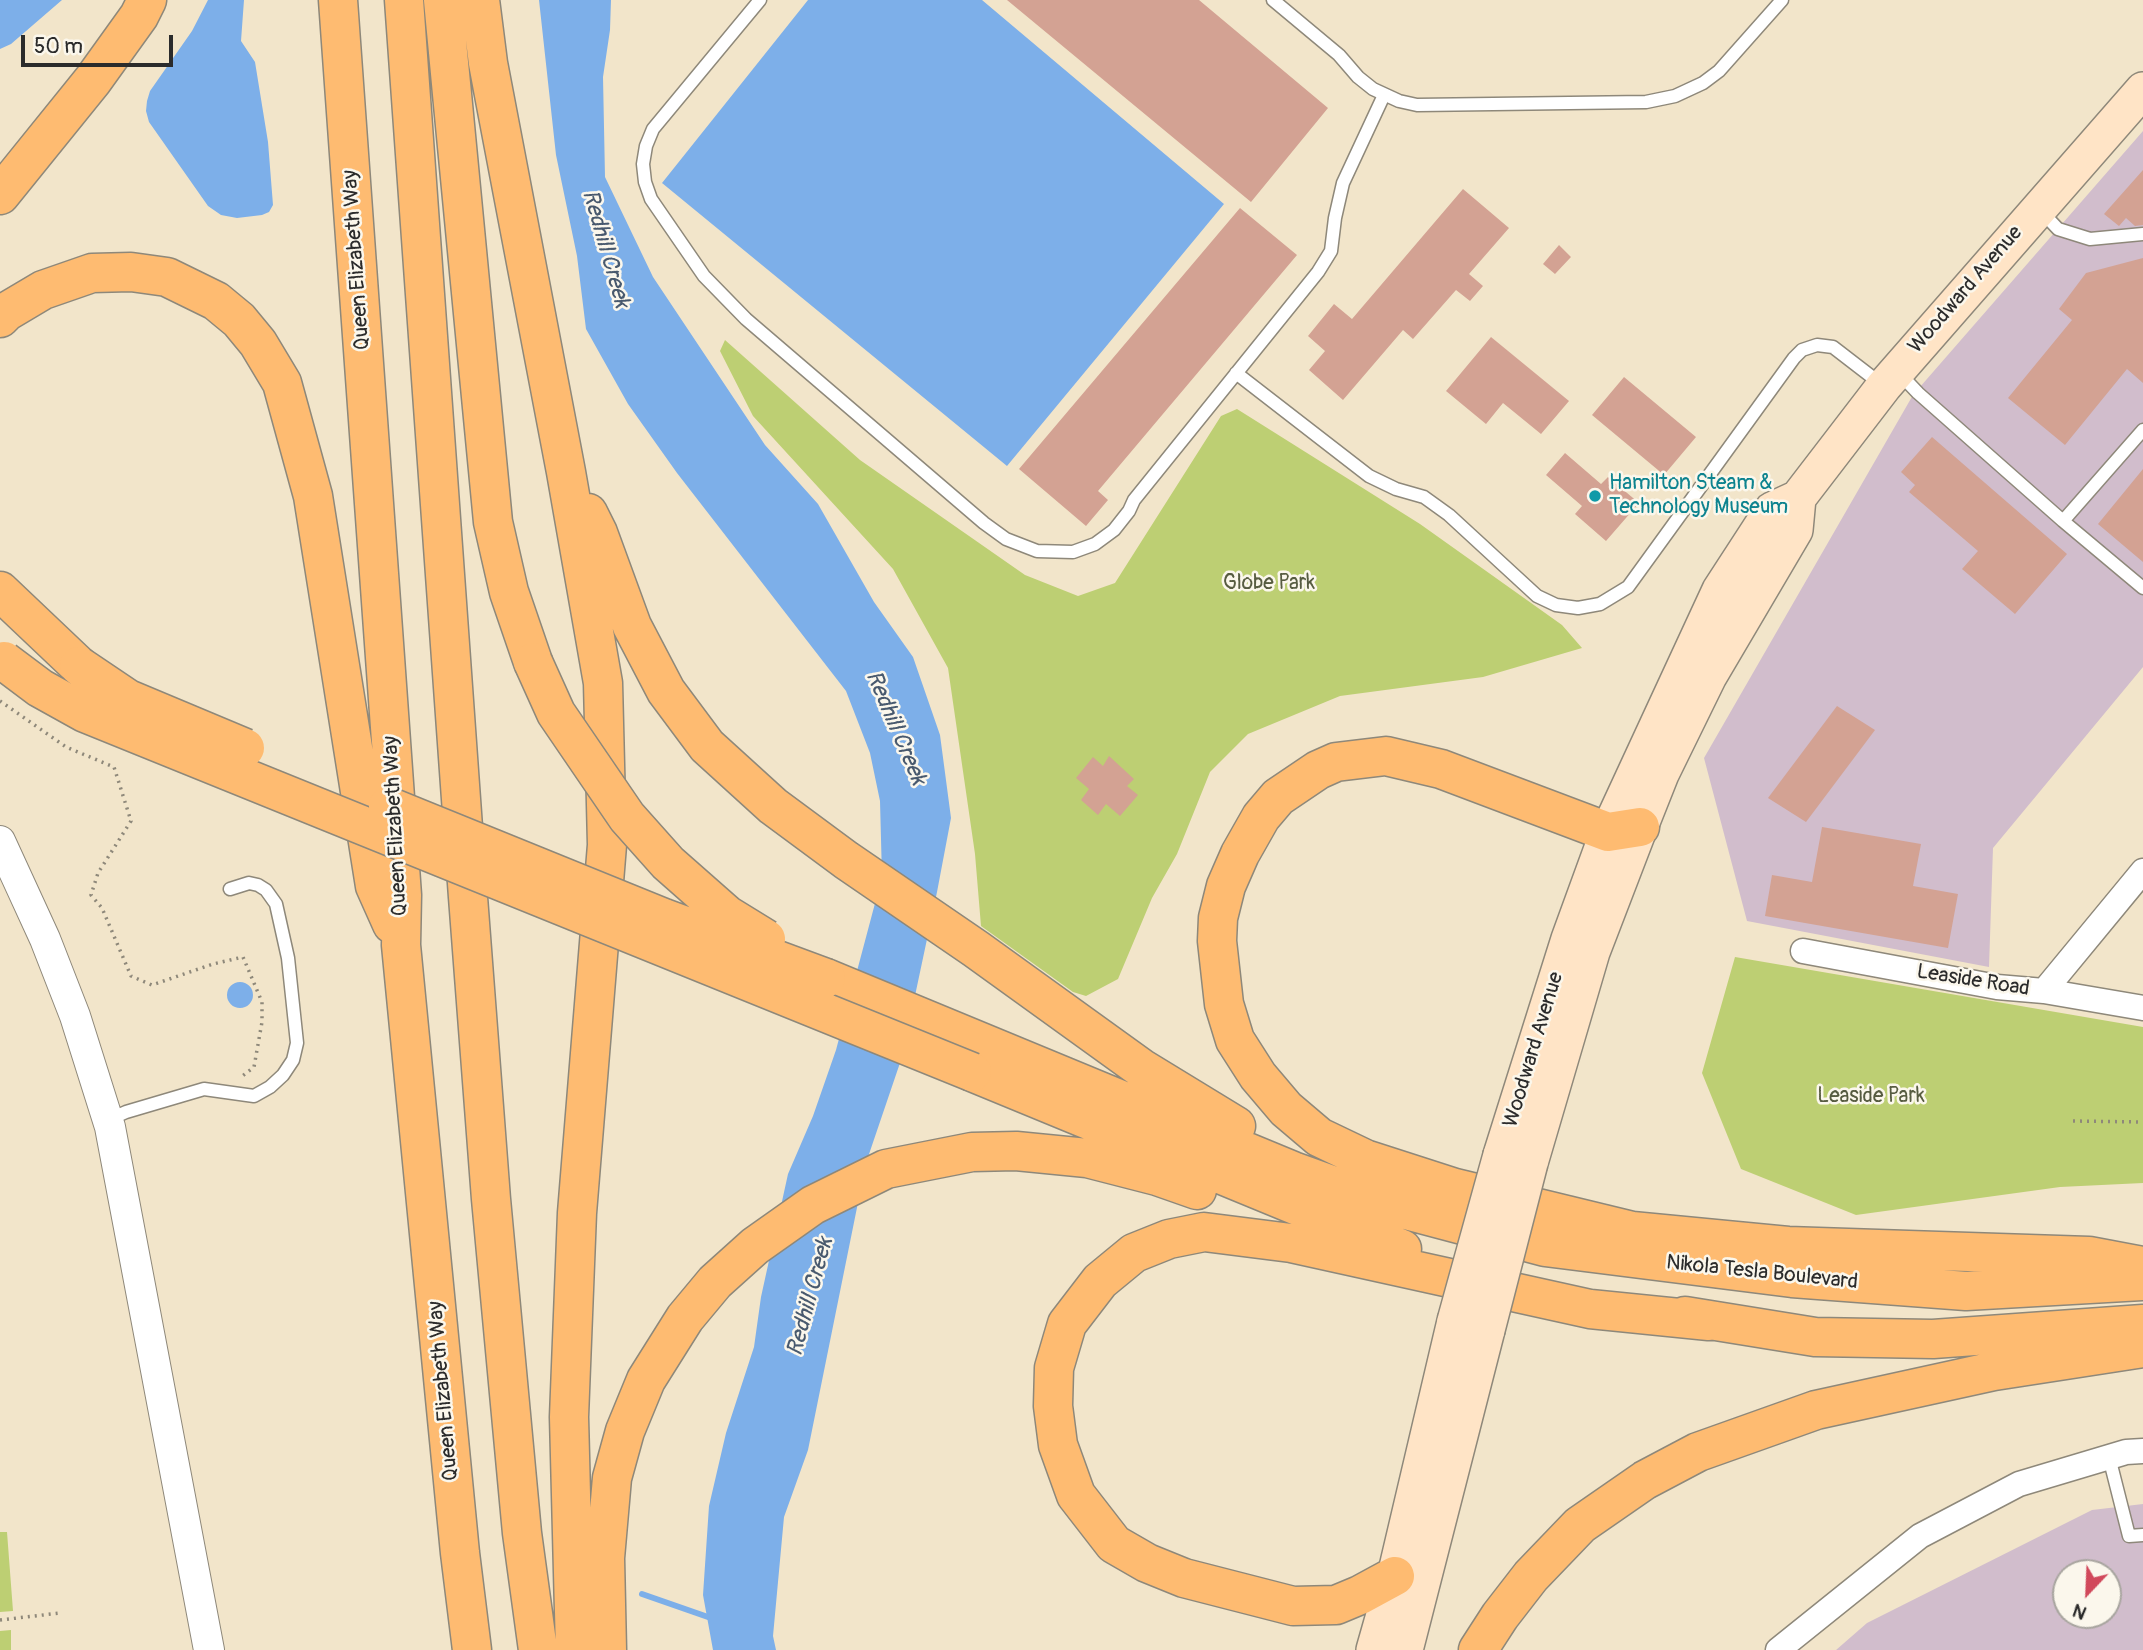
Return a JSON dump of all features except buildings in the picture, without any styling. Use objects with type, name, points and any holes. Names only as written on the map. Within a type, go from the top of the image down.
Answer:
[{"type":"highway","points":[[0,195],[93,80],[139,16],[147,0]]},
{"type":"highway","name":"Queen Elizabeth Way","points":[[338,0],[401,881],[401,945],[458,1539],[472,1650]]},
{"type":"highway","points":[[404,0],[491,1199],[522,1533],[538,1650]]},
{"type":"highway","points":[[443,0],[493,522],[509,592],[533,662],[556,713],[627,817],[668,863],[727,915],[826,978],[971,1055],[1394,1246]]},
{"type":"highway","points":[[480,0],[488,63],[566,472],[603,683],[607,845],[577,1213],[569,1417],[575,1650]]},
{"type":"highway","points":[[0,318],[43,289],[92,273],[131,272],[167,277],[204,295],[239,320],[258,343],[282,383],[313,496],[375,886],[401,945]]},
{"type":"highway","points":[[566,472],[598,533],[632,626],[666,691],[707,746],[774,806],[846,860],[976,949],[1141,1068],[1281,1152],[1387,1205]]},
{"type":"highway","points":[[0,591],[79,666],[128,699],[664,918],[826,978]]},
{"type":"highway","points":[[2,659],[40,688],[85,713],[971,1055],[1387,1205]]},
{"type":"highway","points":[[1624,829],[1441,769],[1386,756],[1336,762],[1297,783],[1278,797],[1251,832],[1226,886],[1218,918],[1218,964],[1223,1004],[1235,1040],[1258,1076],[1286,1109],[1319,1137],[1364,1159],[1455,1188],[1633,1231],[1788,1246],[2089,1256],[2143,1266]]},
{"type":"highway","points":[[607,1650],[605,1558],[612,1478],[625,1431],[646,1380],[685,1318],[715,1282],[755,1246],[813,1205],[886,1169],[972,1152],[1016,1152],[1087,1158],[1157,1176],[1296,1224],[1394,1246],[1482,1273],[1709,1321]]},
{"type":"highway","name":"Nikola Tesla Boulevard","points":[[1387,1205],[1545,1247],[1792,1278],[1966,1291],[2143,1281]]},
{"type":"highway","points":[[1395,1576],[1336,1605],[1293,1606],[1184,1578],[1147,1563],[1114,1544],[1076,1495],[1058,1445],[1053,1406],[1054,1368],[1068,1324],[1100,1281],[1133,1252],[1169,1239],[1204,1232],[1291,1243],[1590,1309],[1709,1321],[1815,1337],[1933,1339],[2143,1324]]},
{"type":"highway","points":[[1478,1650],[1531,1576],[1580,1525],[1645,1480],[1698,1452],[1816,1410],[1994,1371],[2143,1348]]},
{"type":"main road","name":"Woodward Avenue","points":[[1374,1650],[1471,1325],[1516,1159],[1569,939],[1624,829],[1720,590],[1772,510],[1798,498],[1890,378],[2143,90]]},
{"type":"main road","name":"Woodward Avenue","points":[[1405,1650],[1471,1325]]},
{"type":"street","points":[[0,841],[65,990],[108,1120],[209,1650]]},
{"type":"street","points":[[2044,991],[2143,871]]},
{"type":"street","name":"Leaside Road","points":[[1804,951],[1997,987],[2044,991],[2143,1008]]},
{"type":"street","points":[[1778,1650],[1920,1536],[2019,1484],[2126,1451],[2143,1451]]},
{"type":"lane","points":[[760,0],[653,129],[643,164],[651,199],[686,252],[725,299],[985,523],[1006,539],[1037,551],[1073,552],[1095,544],[1122,521],[1134,500],[1318,272],[1331,251],[1343,183],[1384,95]]},
{"type":"lane","points":[[1273,0],[1339,55],[1358,77],[1384,95],[1417,105],[1646,102],[1666,98],[1694,88],[1719,71],[1782,0]]},
{"type":"lane","points":[[2038,208],[2058,229],[2090,239],[2143,234]]},
{"type":"lane","points":[[1236,373],[1369,476],[1432,502],[1537,596],[1556,605],[1578,608],[1600,604],[1628,587],[1794,358],[1802,350],[1816,345],[1833,347],[1918,393],[2143,588]]},
{"type":"lane","points":[[2063,521],[2143,430]]},
{"type":"lane","points":[[108,1120],[204,1089],[254,1096],[283,1075],[293,1060],[297,1043],[288,958],[276,904],[266,890],[258,885],[249,883],[230,889]]},
{"type":"lane","points":[[2109,1457],[2129,1536],[2143,1535]]},
{"type":"path","points":[[0,701],[66,747],[114,767],[131,821],[98,873],[91,895],[102,908],[131,976],[152,985],[213,964],[243,957],[262,1002],[262,1022],[254,1067],[223,1091]]},
{"type":"path","points":[[2073,1121],[2143,1122]]},
{"type":"path","points":[[0,1620],[60,1613]]},
{"type":"shaded area","points":[[2143,131],[2143,667],[1993,848],[1989,967],[1747,921],[1704,758],[1913,395]]},
{"type":"shaded area","points":[[2143,1504],[2143,1650],[1836,1650],[1867,1623],[2092,1510]]},
{"type":"green space","name":"Globe Park","points":[[725,340],[860,460],[1025,575],[1078,596],[1115,583],[1221,416],[1237,409],[1420,524],[1562,625],[1582,648],[1483,677],[1340,696],[1248,734],[1210,772],[1177,854],[1152,898],[1118,979],[1086,996],[1073,992],[981,926],[975,854],[948,668],[893,569],[753,416],[720,351]]},
{"type":"green space","name":"Leaside Park","points":[[1735,957],[2143,1027],[2143,1183],[2060,1187],[1856,1215],[1741,1169],[1702,1073]]},
{"type":"green space","points":[[0,1532],[7,1532],[13,1611],[0,1612]]},
{"type":"green space","points":[[11,1630],[11,1650],[0,1650],[0,1631]]},
{"type":"water","points":[[0,0],[62,0],[11,44],[0,49]]},
{"type":"water","points":[[208,0],[244,0],[241,41],[255,62],[268,142],[273,205],[269,212],[262,215],[237,218],[221,215],[208,206],[149,122],[146,111],[150,91],[192,31]]},
{"type":"water","name":"Redhill Creek","points":[[539,0],[611,0],[610,30],[603,77],[605,177],[653,277],[765,445],[818,504],[874,602],[913,657],[940,735],[951,818],[902,1057],[866,1163],[808,1450],[784,1517],[773,1636],[776,1650],[713,1650],[703,1595],[709,1506],[726,1433],[754,1347],[761,1297],[788,1174],[813,1116],[836,1050],[882,877],[880,801],[870,753],[846,691],[677,473],[628,404],[586,329],[577,256],[556,155]]},
{"type":"water","points":[[808,0],[982,0],[1224,204],[1007,466],[662,183]]},
{"type":"water","points":[[240,982],[249,986],[253,995],[249,1004],[240,1008],[231,1004],[227,995],[231,986]]},
{"type":"waterway","points":[[642,1594],[708,1617]]},
{"type":"place","name":"Hamilton Steam & Technology Museum","points":[[1595,496]]}]
